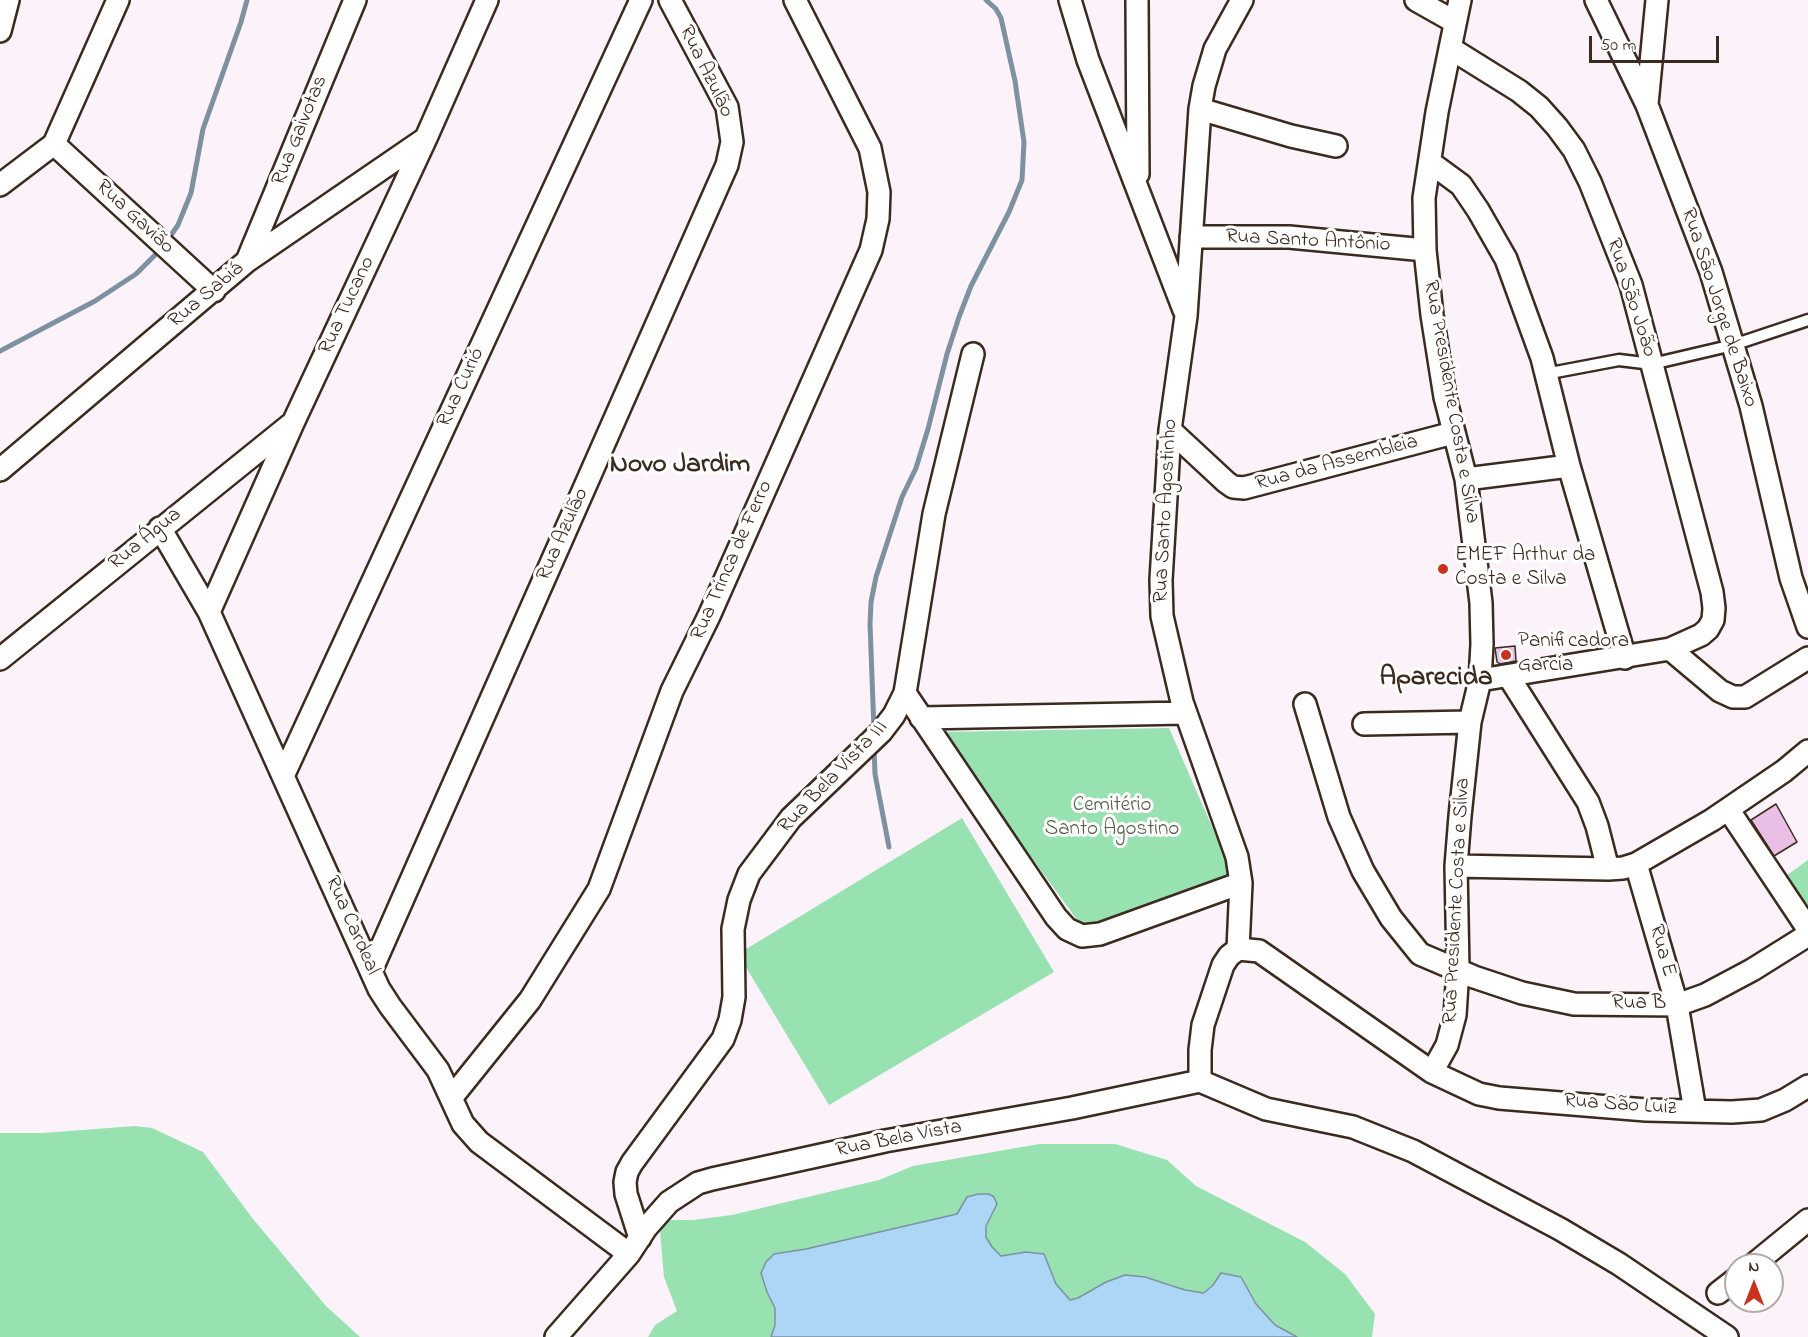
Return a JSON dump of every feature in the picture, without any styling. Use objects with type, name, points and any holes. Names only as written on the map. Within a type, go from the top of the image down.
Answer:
[{"type":"street","points":[[0,31],[8,0]]},
{"type":"street","points":[[0,185],[54,144],[118,0]]},
{"type":"street","name":"Rua Gaivotas","points":[[247,261],[355,0]]},
{"type":"street","name":"Rua Tucano","points":[[209,612],[487,0]]},
{"type":"street","name":"Rua Curió","points":[[283,776],[641,0]]},
{"type":"street","name":"Rua Azulão","points":[[371,971],[727,165],[732,142],[727,107],[670,0]]},
{"type":"street","name":"Rua Trinca de Ferro","points":[[452,1097],[530,1000],[599,889],[672,691],[709,616],[871,250],[878,219],[879,192],[870,148],[795,0]]},
{"type":"street","points":[[1070,0],[1088,60],[1186,316]]},
{"type":"street","points":[[1137,0],[1138,186]]},
{"type":"street","name":"Rua Santo Agostinho","points":[[1238,949],[1241,883],[1237,856],[1185,713],[1170,658],[1162,616],[1161,580],[1170,430],[1186,316],[1200,109],[1215,49],[1242,0]]},
{"type":"street","points":[[1416,0],[1455,22]]},
{"type":"street","name":"Rua Presidente Costa e Silva","points":[[1432,1072],[1448,1045],[1455,1015],[1458,969],[1456,866],[1470,722],[1480,680],[1482,644],[1481,603],[1466,479],[1453,433],[1432,315],[1425,250],[1424,198],[1437,112],[1460,0]]},
{"type":"street","name":"Rua São Jorge de Baixo","points":[[1596,0],[1647,105],[1711,272],[1751,406],[1791,578],[1806,614]]},
{"type":"street","points":[[1647,105],[1656,0]]},
{"type":"street","name":"Rua São João","points":[[1450,48],[1519,90],[1557,127],[1574,150],[1590,182],[1631,285],[1712,592],[1714,608],[1713,620],[1708,629],[1701,635],[1670,649]]},
{"type":"street","points":[[1200,109],[1291,136],[1336,146]]},
{"type":"street","name":"Rua Sabiá","points":[[0,470],[247,261],[426,138]]},
{"type":"street","name":"Rua Gavião","points":[[54,144],[214,291]]},
{"type":"street","points":[[1431,163],[1461,184],[1506,259],[1545,374],[1569,466],[1625,658]]},
{"type":"street","name":"Rua Santo Antônio","points":[[1191,237],[1289,237],[1425,250]]},
{"type":"street","name":"Rua Bela Vista III","points":[[634,1246],[626,1194],[627,1173],[723,1039],[730,1020],[734,998],[733,929],[739,900],[749,874],[791,818],[881,732],[894,715],[905,693],[934,514],[973,354]]},
{"type":"street","name":"Rua Água","points":[[0,659],[293,423]]},
{"type":"street","name":"Rua da Assembleia","points":[[1170,430],[1226,482],[1233,487],[1244,488],[1453,433]]},
{"type":"street","points":[[1466,479],[1569,466]]},
{"type":"street","name":"Rua Cardeal","points":[[160,528],[209,612],[371,971],[390,1006],[438,1070],[463,1124],[479,1142],[634,1246]]},
{"type":"street","points":[[1480,680],[1670,649],[1720,691],[1733,697],[1746,697],[1808,658]]},
{"type":"street","points":[[1509,677],[1588,802],[1608,869]]},
{"type":"street","points":[[905,693],[1056,917],[1067,929],[1082,936],[1100,934],[1241,883]]},
{"type":"street","name":"Rua B","points":[[1305,704],[1339,817],[1363,871],[1391,918],[1420,954],[1474,978],[1522,993],[1574,1004],[1677,1005],[1705,995],[1734,980],[1808,935]]},
{"type":"street","points":[[921,718],[1185,713]]},
{"type":"street","points":[[1364,724],[1470,722]]},
{"type":"street","points":[[1456,866],[1608,869],[1636,864],[1728,808],[1784,771],[1808,751]]},
{"type":"street","points":[[1728,808],[1808,929]]},
{"type":"street","name":"Rua E","points":[[1636,864],[1677,1005],[1695,1111]]},
{"type":"street","points":[[1432,1072],[1259,951],[1238,949],[1223,965],[1203,1025],[1200,1081],[1266,1109],[1353,1127],[1413,1151],[1560,1229],[1619,1264],[1727,1337]]},
{"type":"street","name":"Rua São Luiz","points":[[1432,1072],[1479,1094],[1499,1098],[1646,1110],[1732,1112],[1761,1110],[1785,1100],[1808,1086]]},
{"type":"street","name":"Rua Bela Vista","points":[[556,1337],[669,1202],[686,1190],[712,1179],[885,1141],[1072,1108],[1200,1081]]},
{"type":"street","points":[[1768,1253],[1808,1220]]},
{"type":"street","points":[[1718,1293],[1724,1288]]},
{"type":"lane","points":[[1545,374],[1619,360],[1652,364],[1733,345],[1808,320]]},
{"type":"green space","name":"Cemitério Santo Agostino","points":[[1169,728],[1236,882],[1091,939],[940,732]]},
{"type":"green space","points":[[962,818],[1054,972],[829,1105],[738,954]]},
{"type":"green space","points":[[1808,860],[1808,906],[1786,876]]},
{"type":"green space","points":[[135,1126],[152,1128],[203,1152],[253,1219],[326,1306],[360,1337],[0,1337],[0,1133],[43,1133]]},
{"type":"green space","points":[[1039,1144],[1115,1144],[1167,1160],[1196,1186],[1305,1242],[1345,1274],[1375,1314],[1372,1337],[1297,1337],[1275,1326],[1256,1304],[1241,1277],[1213,1285],[1204,1293],[1125,1275],[1070,1300],[1056,1284],[1047,1265],[1026,1252],[1001,1256],[992,1247],[986,1237],[986,1226],[994,1197],[978,1194],[967,1197],[958,1214],[806,1249],[774,1254],[766,1262],[767,1292],[775,1308],[775,1325],[771,1337],[648,1337],[655,1325],[677,1311],[664,1277],[659,1220],[693,1220],[732,1215],[879,1180],[913,1166]]},
{"type":"water","points":[[989,1194],[994,1197],[997,1204],[986,1226],[986,1237],[992,1247],[1001,1256],[1026,1252],[1044,1254],[1056,1284],[1070,1300],[1125,1275],[1145,1277],[1185,1290],[1204,1293],[1221,1273],[1241,1277],[1256,1304],[1275,1325],[1297,1337],[771,1337],[775,1325],[775,1308],[761,1273],[766,1262],[774,1254],[806,1249],[957,1214],[967,1197]]},
{"type":"building","name":"Panificadora Garcia","points":[[1515,646],[1516,661],[1500,664],[1497,662],[1495,648]]},
{"type":"building","points":[[1776,804],[1797,842],[1774,856],[1751,820]]},
{"type":"waterway","points":[[167,241],[178,225],[191,193],[203,129],[247,0]]},
{"type":"waterway","points":[[874,730],[870,624],[876,577],[902,497],[916,468],[959,317],[971,286],[1009,212],[1022,180],[1024,142],[1015,81],[1001,18],[996,9],[986,0]]},
{"type":"waterway","points":[[0,351],[95,301],[136,274],[162,248]]},
{"type":"waterway","points":[[874,748],[875,774],[889,847]]},
{"type":"place","name":"EMEF Arthur da Costa e Silva","points":[[1443,569]]},
{"type":"place","name":"Panificadora Garcia","points":[[1506,655]]},
{"type":"district","name":"Novo Jardim","points":[[680,467]]},
{"type":"district","name":"Aparecida","points":[[1436,680]]}]
